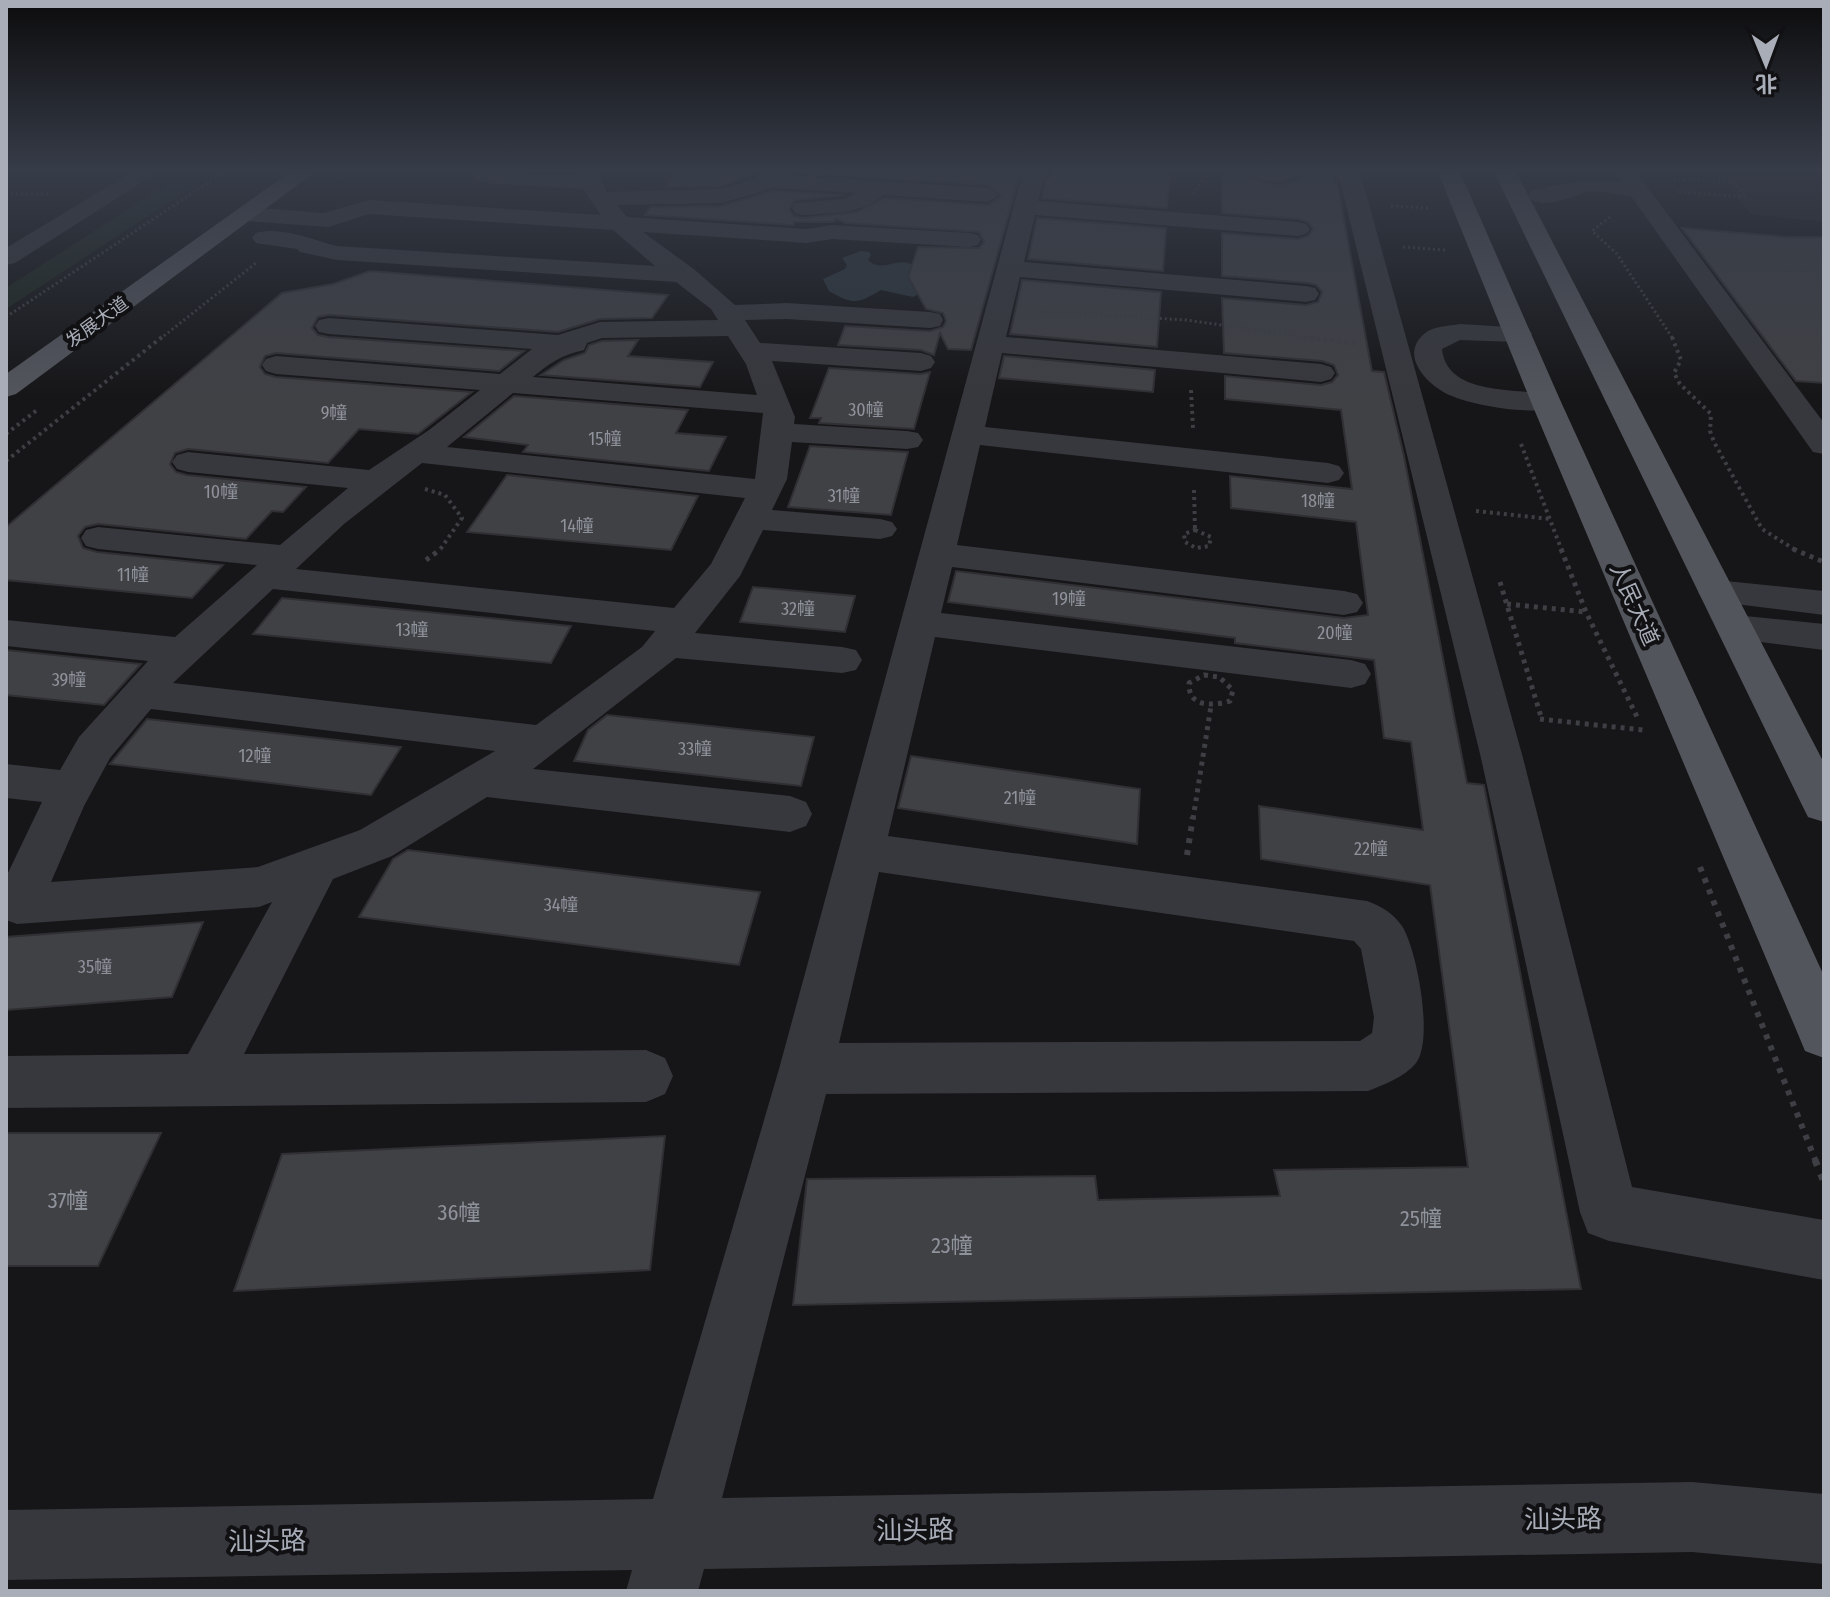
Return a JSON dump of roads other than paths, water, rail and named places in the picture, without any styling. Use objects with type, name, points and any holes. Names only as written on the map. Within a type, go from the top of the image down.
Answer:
[{"type":"main road","name":"发展大道","points":[[6,388],[201,247]]},
{"type":"main road","points":[[1464,247],[1541,247],[1824,805]]},
{"type":"main road","name":"人民大道","points":[[1464,247],[1518,334],[1824,1034]]},
{"type":"street","points":[[6,258],[24,247]]},
{"type":"street","points":[[313,247],[337,253],[686,275]]},
{"type":"street","points":[[655,247],[721,304],[734,343],[776,418],[771,479],[727,568],[656,656],[543,741],[376,843],[259,887],[17,904],[94,748],[183,651],[377,481],[562,343],[600,330],[734,343],[921,362]]},
{"type":"street","points":[[670,1563],[806,1069],[999,307],[1007,247]]},
{"type":"street","points":[[1369,247],[1412,357],[1437,507],[1491,714],[1609,1212],[1824,1250]]},
{"type":"street","points":[[1679,247],[1824,445]]},
{"type":"street","points":[[999,307],[1306,294]]},
{"type":"street","points":[[999,307],[1321,373]]},
{"type":"street","points":[[734,343],[787,311],[930,320]]},
{"type":"street","points":[[329,326],[562,343]]},
{"type":"street","points":[[1412,357],[1437,336],[1467,331],[1518,334]]},
{"type":"street","points":[[1412,357],[1461,389],[1546,402]]},
{"type":"street","points":[[276,365],[508,383],[776,418],[907,440]]},
{"type":"street","points":[[967,434],[1328,473]]},
{"type":"street","points":[[417,453],[759,504],[880,529]]},
{"type":"street","points":[[188,462],[377,481]]},
{"type":"street","points":[[98,538],[842,660]]},
{"type":"street","points":[[937,554],[1344,603]]},
{"type":"street","points":[[1716,592],[1824,603]]},
{"type":"street","points":[[919,623],[1351,674]]},
{"type":"street","points":[[1735,628],[1824,637]]},
{"type":"street","points":[[6,633],[183,651]]},
{"type":"street","points":[[142,694],[543,741]]},
{"type":"street","points":[[480,780],[790,814]]},
{"type":"street","points":[[6,781],[72,788]]},
{"type":"street","points":[[806,1069],[1368,1066],[1397,1046],[1400,1017],[1384,940],[1367,922],[861,851]]},
{"type":"street","points":[[203,1080],[316,866]]},
{"type":"street","points":[[6,1082],[646,1076]]},
{"type":"street","name":"汕头路","points":[[6,1545],[670,1563],[1692,1517],[1824,1529]]}]
